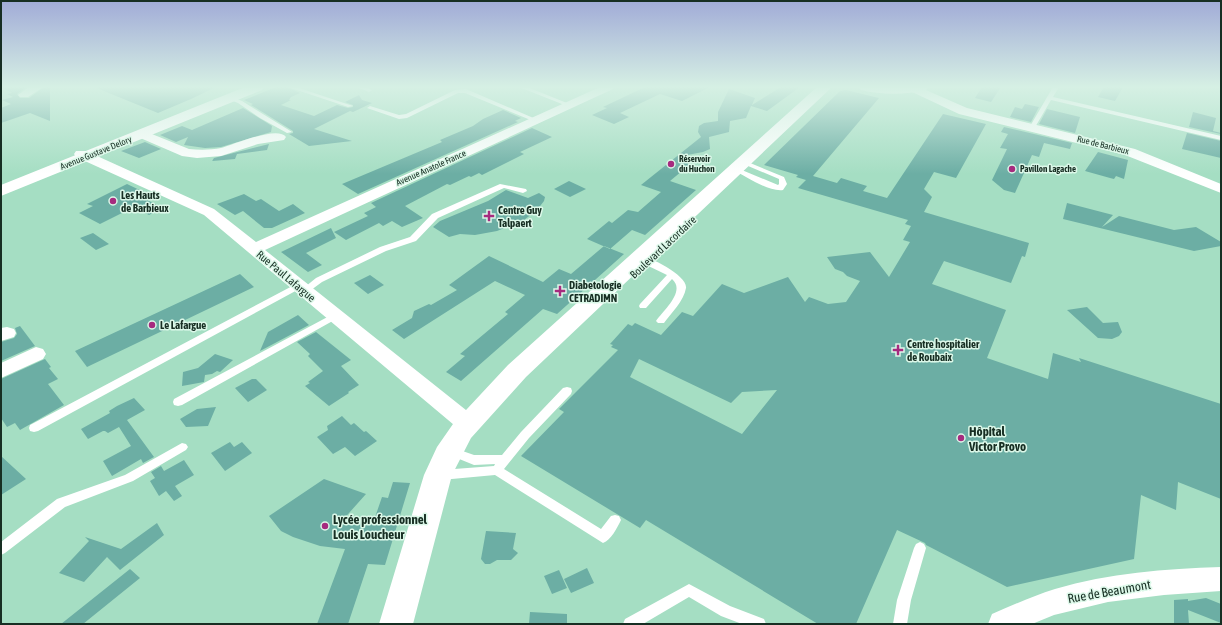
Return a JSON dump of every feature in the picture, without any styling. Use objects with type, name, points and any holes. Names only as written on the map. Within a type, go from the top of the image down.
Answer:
[{"type":"street","name":"Avenue Gustave Delory","points":[[1,191],[177,116]]},
{"type":"street","name":"Avenue Gustave Delory","points":[[1,185],[142,134],[186,116]]},
{"type":"street","name":"Avenue Anatole France","points":[[254,249],[544,116]]},
{"type":"street","name":"Boulevard Lacordaire","points":[[444,463],[468,424],[488,402],[526,376],[562,335],[799,116]]},
{"type":"street","name":"Rue de Barbieux","points":[[984,116],[1125,150],[1221,189]]},
{"type":"street","points":[[142,134],[187,153],[197,154],[214,153],[260,138],[284,134]]},
{"type":"street","name":"Rue Paul Lafargue","points":[[84,155],[204,209],[468,424]]},
{"type":"street","points":[[1,358],[32,350],[1,371]]},
{"type":"street","points":[[396,624],[444,463]]},
{"type":"street","name":"Rue de Beaumont","points":[[1002,624],[1049,603],[1092,591],[1143,584],[1221,579]]},
{"type":"lane","points":[[257,116],[284,134]]},
{"type":"lane","points":[[527,116],[536,120]]},
{"type":"lane","points":[[1032,128],[1039,116]]},
{"type":"lane","points":[[1127,116],[1221,138]]},
{"type":"lane","points":[[743,167],[782,178],[784,184],[780,188],[767,185],[743,167]]},
{"type":"lane","points":[[34,428],[301,288],[383,249],[413,239],[427,223],[436,216],[503,186],[523,191]]},
{"type":"lane","points":[[643,260],[672,274],[680,280],[683,287],[661,321]]},
{"type":"lane","points":[[643,306],[672,274]]},
{"type":"lane","points":[[178,402],[335,316]]},
{"type":"lane","points":[[499,467],[525,435],[567,391]]},
{"type":"lane","points":[[1,549],[61,503],[129,478],[182,446]]},
{"type":"lane","points":[[444,463],[499,459],[499,467]]},
{"type":"lane","points":[[444,463],[499,467],[603,537],[615,520]]},
{"type":"lane","points":[[900,624],[904,600],[920,548]]},
{"type":"lane","points":[[630,624],[689,590],[726,611],[759,624]]},
{"type":"building","points":[[1,116],[21,116],[1,123]]},
{"type":"building","points":[[38,116],[50,116],[50,121]]},
{"type":"building","points":[[224,116],[256,116],[272,126],[271,132],[221,147],[205,148],[184,145],[188,137],[176,142],[160,135],[182,126],[192,130]]},
{"type":"building","points":[[269,116],[340,116],[314,129],[352,141],[309,146],[289,134],[293,133],[293,131]]},
{"type":"building","points":[[489,116],[517,116],[521,118],[515,121],[518,122],[358,194],[342,184],[442,142],[440,140],[473,126]]},
{"type":"building","points":[[595,116],[629,117],[614,124]]},
{"type":"building","points":[[718,116],[747,116],[746,118],[730,121],[729,132],[709,137],[710,149],[687,155],[688,166],[670,181],[696,190],[645,235],[632,230],[610,249],[587,239],[609,221],[612,223],[628,210],[638,212],[661,192],[641,185],[701,137],[698,132],[699,126],[704,123],[718,121]]},
{"type":"building","name":"Hôpital Victor Provo","points":[[814,116],[864,116],[813,176],[837,183],[841,178],[867,186],[863,191],[887,198],[942,116],[952,116],[986,124],[956,178],[934,172],[924,189],[932,197],[924,212],[1029,243],[1025,257],[1022,256],[1011,283],[944,261],[932,284],[1006,310],[987,358],[1048,379],[1053,353],[1081,362],[1079,358],[1221,404],[1221,499],[1178,482],[1176,510],[1141,495],[1134,559],[1007,587],[926,545],[925,543],[897,530],[856,624],[818,624],[646,520],[640,528],[521,456],[564,412],[559,409],[618,350],[611,347],[613,345],[610,344],[628,324],[632,326],[635,323],[661,335],[682,312],[693,316],[722,284],[744,293],[788,277],[805,302],[809,297],[828,304],[846,302],[860,281],[835,269],[827,257],[870,252],[889,277],[910,242],[903,240],[911,226],[905,224],[908,220],[798,188],[806,180],[796,177],[798,175],[764,165]],"holes":[[[639,359],[731,403],[742,392],[777,390],[742,434],[630,377]]]},
{"type":"building","points":[[1010,116],[1034,116],[1031,122]]},
{"type":"building","points":[[1043,116],[1080,117],[1075,133],[1039,124]]},
{"type":"building","points":[[1192,116],[1209,116],[1216,118],[1213,131],[1221,134],[1189,127]]},
{"type":"building","name":"Pavillon Lagache","points":[[1004,127],[1072,143],[1070,149],[1044,143],[1039,157],[1032,155],[1015,193],[1004,190],[992,180],[1007,149],[1000,148],[1008,134],[1001,132]]},
{"type":"building","points":[[532,128],[552,137],[520,152],[524,154],[482,175],[479,173],[450,185],[447,184],[405,206],[423,218],[402,227],[392,221],[383,226],[379,223],[346,240],[334,232],[368,216],[364,213],[376,207],[371,203]]},
{"type":"building","points":[[1187,133],[1221,141],[1221,158],[1182,149]]},
{"type":"building","points":[[145,142],[161,149],[139,158],[121,151]]},
{"type":"building","points":[[269,144],[267,150],[237,154],[235,159],[212,161],[214,158]]},
{"type":"building","points":[[1098,152],[1128,160],[1124,179],[1116,176],[1114,179],[1085,171]]},
{"type":"building","points":[[569,181],[586,189],[570,197],[554,189]]},
{"type":"building","name":"Les Hauts de Barbieux","points":[[127,184],[148,194],[141,197],[163,208],[149,215],[134,207],[100,224],[79,213],[93,206],[87,204]]},
{"type":"building","points":[[506,190],[528,198],[539,193],[545,197],[544,201],[537,210],[524,220],[497,231],[475,235],[460,234],[449,237],[433,227],[440,221],[488,201]]},
{"type":"building","points":[[244,194],[256,201],[261,199],[279,211],[293,204],[305,213],[272,228],[264,228],[243,211],[235,215],[217,204]]},
{"type":"building","points":[[1067,203],[1113,215],[1102,227],[1119,216],[1174,230],[1196,227],[1221,242],[1221,246],[1194,251],[1063,219]]},
{"type":"building","points":[[331,228],[336,238],[306,253],[322,265],[308,272],[281,252]]},
{"type":"building","points":[[93,233],[109,244],[96,250],[80,238]]},
{"type":"building","points":[[604,246],[624,254],[557,314],[543,309],[461,381],[446,372],[465,356],[460,354],[508,314],[505,312],[525,295],[495,281],[404,339],[392,330],[412,318],[414,311],[429,304],[431,305],[457,290],[449,285],[489,256],[543,282],[559,269],[571,274]]},
{"type":"building","name":"Le Lafargue","points":[[240,274],[254,287],[87,367],[75,351]]},
{"type":"building","points":[[370,275],[384,285],[368,294],[354,283]]},
{"type":"building","points":[[1087,307],[1103,323],[1118,322],[1122,332],[1119,336],[1112,339],[1098,338],[1067,310]]},
{"type":"building","points":[[298,315],[309,325],[260,351],[268,332]]},
{"type":"building","points":[[20,326],[35,346],[1,361],[1,342],[14,338],[17,334],[15,328]]},
{"type":"building","points":[[316,332],[351,360],[341,366],[359,385],[329,406],[305,386],[323,371],[308,356],[310,354],[297,342]]},
{"type":"building","points":[[215,354],[233,360],[220,372],[217,371],[212,374],[205,375],[204,382],[182,386],[183,372],[198,368]]},
{"type":"building","points":[[45,359],[51,367],[49,368],[58,379],[48,384],[64,405],[20,430],[15,423],[7,427],[1,418],[1,379]]},
{"type":"building","points":[[252,379],[256,379],[267,390],[248,402],[235,388]]},
{"type":"building","points":[[134,398],[145,410],[127,420],[154,457],[143,463],[141,459],[112,476],[103,461],[131,446],[119,427],[108,433],[103,431],[88,439],[81,429],[110,413],[109,411],[117,406]]},
{"type":"building","points":[[216,407],[208,426],[186,427],[180,419],[197,409]]},
{"type":"building","points":[[342,416],[351,425],[354,423],[377,441],[355,456],[345,447],[333,454],[317,437],[328,430],[327,426]]},
{"type":"building","points":[[230,442],[234,447],[242,442],[252,453],[225,471],[211,453]]},
{"type":"building","points":[[1,456],[26,479],[1,495]]},
{"type":"building","points":[[184,460],[194,475],[175,486],[182,496],[174,501],[166,491],[159,496],[150,481],[155,478],[151,472],[161,466],[164,471]]},
{"type":"building","points":[[324,479],[366,494],[341,522],[373,523],[382,497],[388,498],[393,482],[410,483],[385,565],[368,564],[348,624],[317,624],[345,549],[320,546],[293,537],[281,531],[269,516]]},
{"type":"building","points":[[157,523],[164,535],[120,570],[107,557],[84,582],[59,573],[89,541],[85,537],[121,549]]},
{"type":"building","points":[[486,531],[516,533],[513,549],[518,553],[511,560],[497,560],[490,564],[485,564],[481,559]]},
{"type":"building","points":[[587,568],[594,583],[571,593],[564,579]]},
{"type":"building","points":[[130,569],[140,578],[83,624],[61,624]]},
{"type":"building","points":[[559,570],[567,588],[552,594],[544,576]]},
{"type":"building","points":[[1206,598],[1221,604],[1221,623],[1188,610],[1189,624],[1174,624],[1174,600],[1188,599],[1188,601]]},
{"type":"building","points":[[530,612],[567,614],[567,624],[529,624]]},
{"type":"place","name":"Réservoir du Huchon","points":[[671,164]]},
{"type":"place","name":"Pavillon Lagache","points":[[1012,169]]},
{"type":"place","name":"Les Hauts de Barbieux","points":[[113,201]]},
{"type":"place","name":"Centre Guy Talpaert","points":[[489,216]]},
{"type":"place","name":"Diabetologie CETRADIMN","points":[[560,291]]},
{"type":"place","name":"Le Lafargue","points":[[152,325]]},
{"type":"place","name":"Centre hospitalier de Roubaix","points":[[898,350]]},
{"type":"place","name":"Hôpital Victor Provo","points":[[961,438]]},
{"type":"place","name":"Lycée professionnel Louis Loucheur","points":[[325,526]]}]
